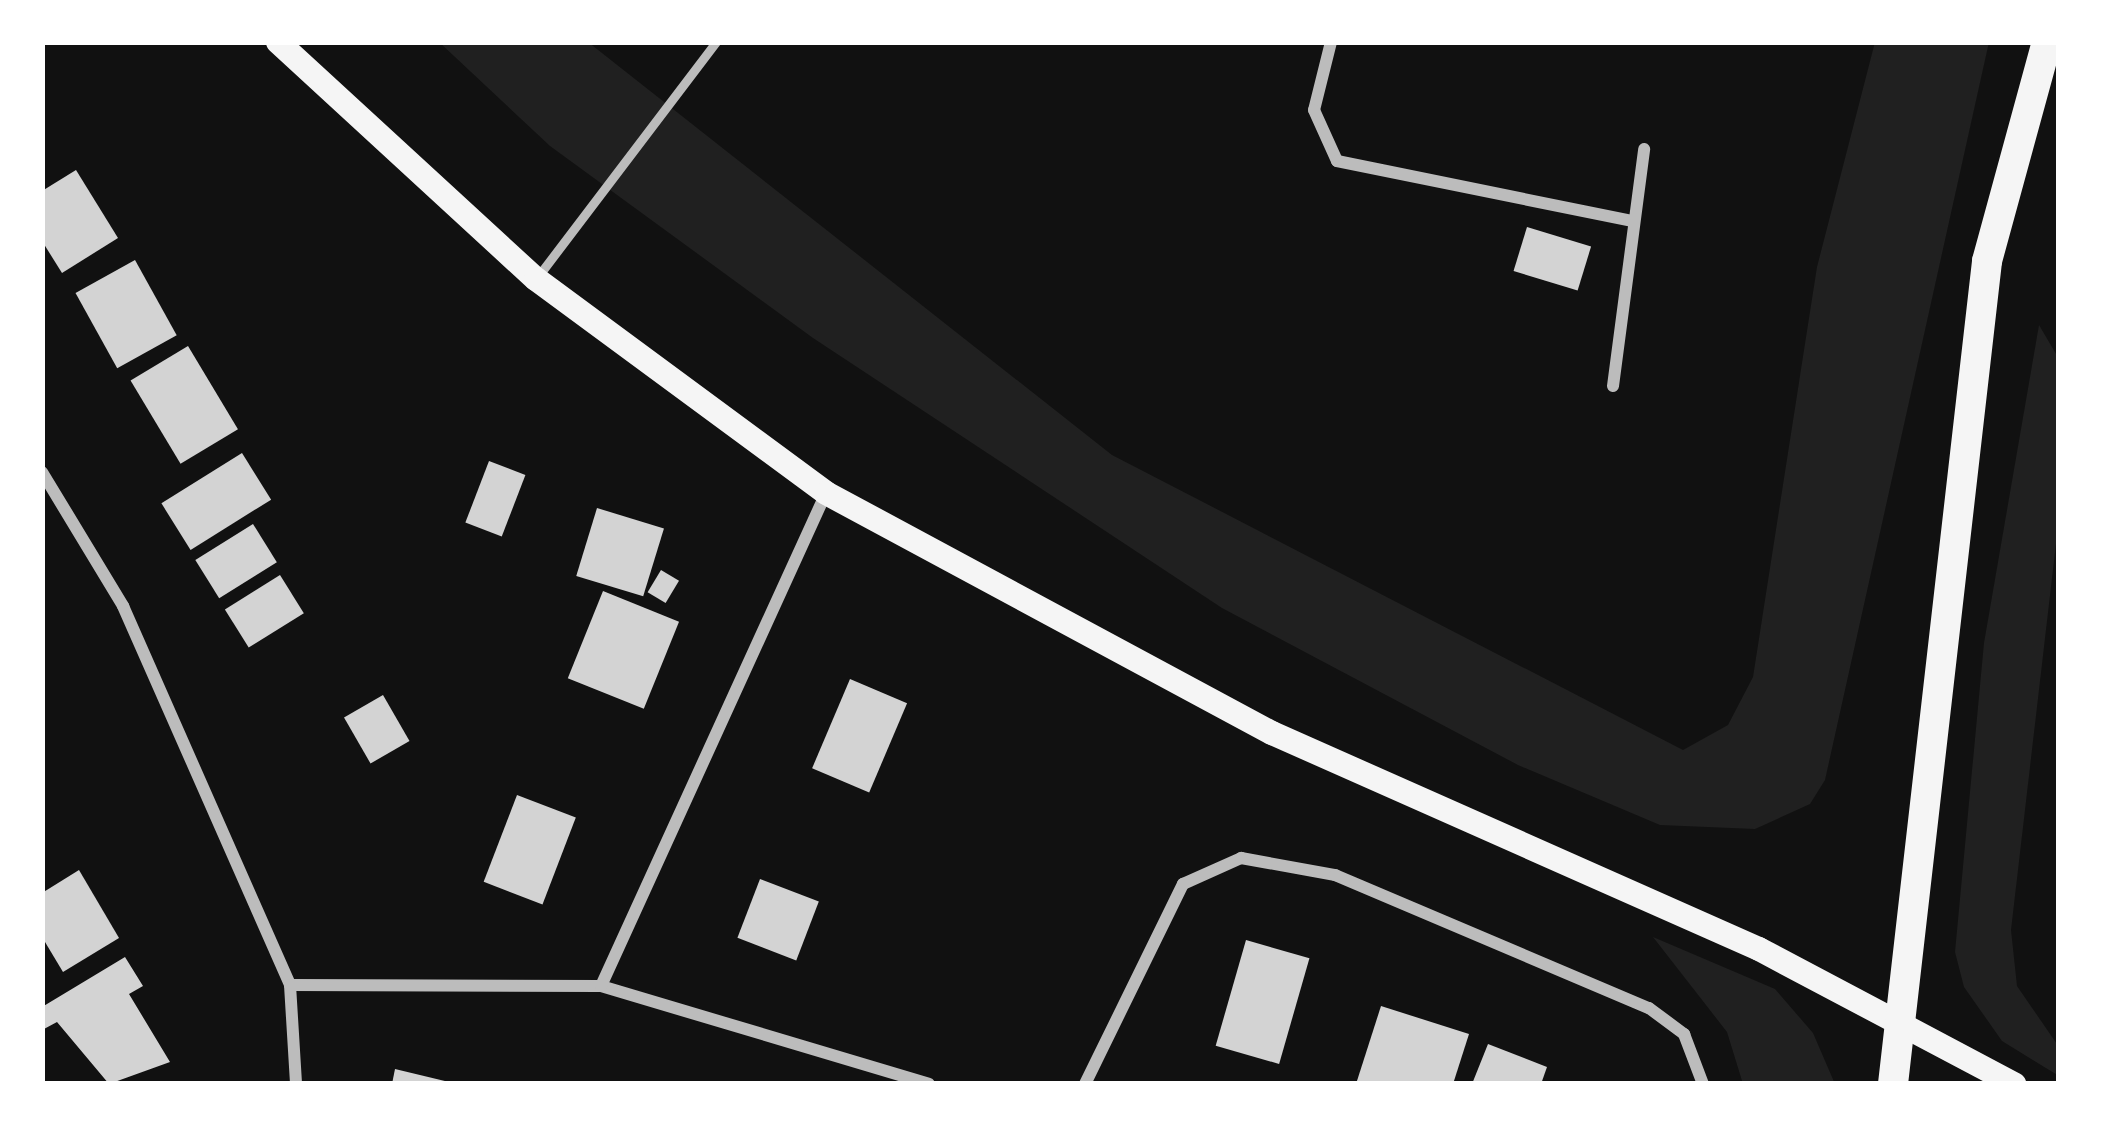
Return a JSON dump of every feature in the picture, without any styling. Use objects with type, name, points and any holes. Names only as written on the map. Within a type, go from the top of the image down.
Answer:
[{"type":"main road","points":[[278,42],[536,279],[826,493],[1272,734],[1900,1022],[2014,1084]]},
{"type":"main road","points":[[1893,1084],[1987,261],[2047,42]]},
{"type":"street","points":[[1330,42],[1314,110],[1337,161],[1441,190],[1633,221]]},
{"type":"street","points":[[1613,386],[1644,149]]},
{"type":"street","points":[[42,472],[123,605],[290,985],[296,1084]]},
{"type":"street","points":[[601,986],[826,493]]},
{"type":"street","points":[[1084,1084],[1183,884],[1241,858],[1335,875],[1649,1008],[1684,1034],[1702,1084]]},
{"type":"street","points":[[290,985],[601,986],[929,1084]]},
{"type":"lane","points":[[536,279],[716,42]]},
{"type":"shaded area","points":[[439,42],[588,42],[1112,455],[1683,750],[1728,725],[1753,677],[1817,267],[1875,42],[1989,42],[1825,780],[1810,804],[1755,829],[1660,825],[1518,765],[1222,608],[813,338],[550,146]]},
{"type":"shaded area","points":[[2039,325],[2059,359],[2059,518],[2011,930],[2017,986],[2059,1047],[2059,1076],[2002,1041],[1964,987],[1955,952],[1984,643]]},
{"type":"shaded area","points":[[1653,937],[1775,989],[1813,1033],[1835,1084],[1743,1084],[1727,1032]]},
{"type":"building","points":[[76,170],[118,238],[62,273],[42,241],[42,191]]},
{"type":"building","points":[[1527,227],[1591,247],[1578,291],[1514,271]]},
{"type":"building","points":[[135,260],[177,335],[117,368],[76,293]]},
{"type":"building","points":[[188,346],[238,429],[181,464],[131,381]]},
{"type":"building","points":[[242,453],[271,500],[191,550],[161,503]]},
{"type":"building","points":[[489,461],[525,475],[502,537],[465,523]]},
{"type":"building","points":[[597,508],[664,528],[643,596],[576,576]]},
{"type":"building","points":[[253,524],[277,562],[219,598],[195,560]]},
{"type":"building","points":[[661,570],[679,581],[666,603],[648,592]]},
{"type":"building","points":[[280,575],[304,613],[249,648],[225,609]]},
{"type":"building","points":[[603,591],[679,622],[644,709],[568,678]]},
{"type":"building","points":[[850,679],[907,703],[869,793],[812,768]]},
{"type":"building","points":[[383,695],[410,741],[371,763],[344,718]]},
{"type":"building","points":[[517,795],[576,818],[542,904],[484,882]]},
{"type":"building","points":[[79,870],[119,938],[63,972],[42,937],[42,893]]},
{"type":"building","points":[[760,879],[819,902],[796,960],[737,938]]},
{"type":"building","points":[[1246,940],[1309,958],[1279,1064],[1216,1046]]},
{"type":"building","points":[[125,957],[143,986],[129,994],[170,1062],[109,1084],[57,1022],[44,1029],[42,1007]]},
{"type":"building","points":[[1381,1006],[1469,1034],[1453,1084],[1356,1084]]},
{"type":"building","points":[[1488,1044],[1547,1067],[1541,1084],[1472,1084]]},
{"type":"building","points":[[395,1069],[449,1082],[392,1084]]}]
